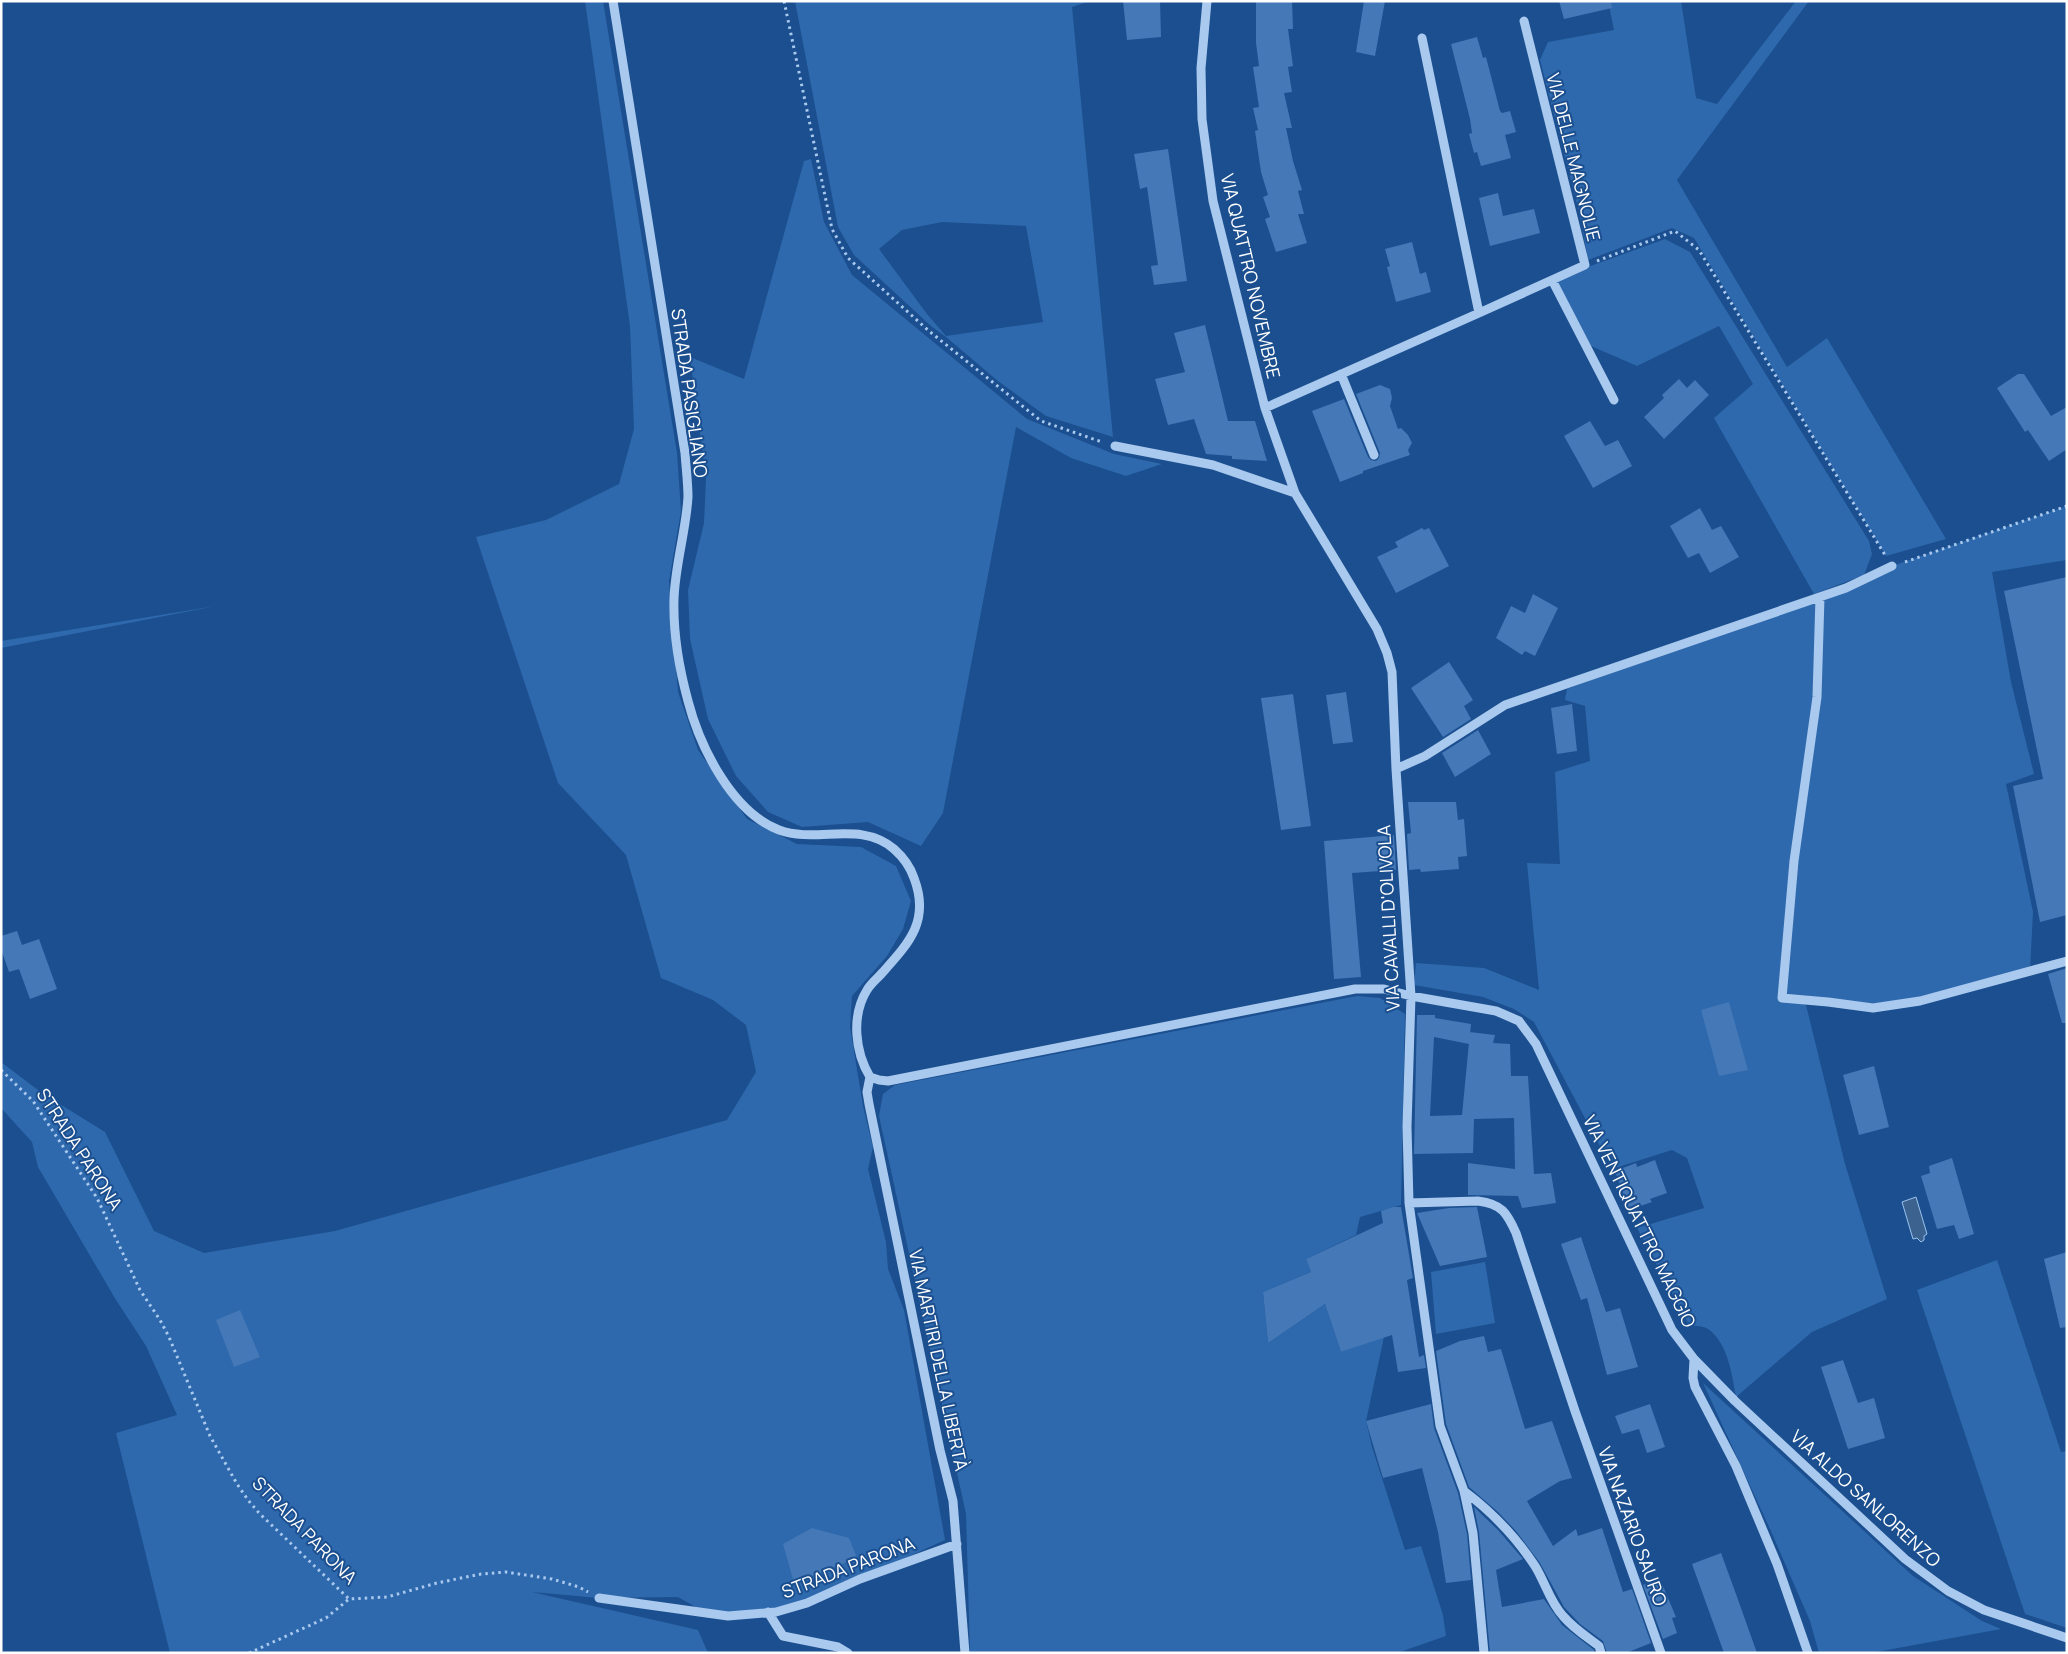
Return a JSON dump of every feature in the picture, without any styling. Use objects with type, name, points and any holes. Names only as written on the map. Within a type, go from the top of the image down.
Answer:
[{"type":"street","name":"STRADA PASIGLIANO","points":[[612,1],[685,453],[688,497],[674,598],[674,634],[688,703],[699,734],[716,767],[735,797],[754,816],[780,830],[802,834],[865,834],[886,843],[905,858],[915,878],[920,904],[917,930],[903,950],[867,990],[858,1014],[858,1040],[861,1058],[870,1077]]},
{"type":"street","name":"VIA QUATTRO NOVEMBRE","points":[[1207,1],[1202,68],[1202,119],[1213,201],[1265,408],[1295,493]]},
{"type":"street","name":"VIA DELLE MAGNOLIE","points":[[1265,408],[1585,265],[1524,21]]},
{"type":"street","points":[[1422,38],[1479,313]]},
{"type":"street","points":[[1552,280],[1614,400]]},
{"type":"street","points":[[1341,374],[1374,454]]},
{"type":"street","points":[[1115,446],[1213,465],[1295,493]]},
{"type":"street","name":"VIA CAVALLI D'OLIVOLA","points":[[1295,493],[1377,629],[1387,653],[1392,672],[1396,770],[1411,996],[1407,1127],[1409,1203],[1440,1426],[1464,1491],[1473,1533],[1484,1653]]},
{"type":"street","points":[[1396,770],[1425,756],[1505,704],[1846,588],[1892,566]]},
{"type":"street","points":[[1820,597],[1817,697],[1794,861],[1782,998],[1873,1008],[1920,1001],[2067,961]]},
{"type":"street","name":"VIA VENTIQUATTRO MAGGIO","points":[[870,1077],[888,1081],[1355,989],[1384,989],[1411,996],[1496,1011],[1519,1021],[1536,1044],[1672,1330],[1694,1359]]},
{"type":"street","name":"VIA MARTIRI DELLA LIBERTÀ","points":[[870,1077],[869,1104],[940,1450],[954,1501],[965,1653]]},
{"type":"street","name":"VIA NAZARIO SAURO","points":[[1409,1203],[1478,1201],[1490,1203],[1506,1212],[1516,1233],[1575,1411],[1661,1653]]},
{"type":"street","points":[[1694,1359],[1693,1378],[1695,1387],[1736,1466],[1777,1564],[1808,1653]]},
{"type":"street","name":"VIA ALDO SANLORENZO","points":[[1694,1359],[1735,1401],[1905,1559],[1941,1586],[1984,1610],[2067,1638]]},
{"type":"street","points":[[1464,1491],[1485,1507],[1518,1542],[1536,1568],[1550,1597],[1564,1617],[1599,1646],[1601,1653]]},
{"type":"street","name":"STRADA PARONA","points":[[599,1598],[728,1616],[776,1612],[807,1603],[860,1579],[957,1544]]},
{"type":"street","points":[[768,1612],[783,1636],[838,1647],[848,1653]]},
{"type":"path","points":[[784,1],[832,228],[848,258],[929,331],[1041,421],[1115,446]]},
{"type":"path","points":[[1585,265],[1675,231],[1699,250],[1892,566],[2067,506]]},
{"type":"path","name":"STRADA PARONA","points":[[1,1070],[33,1101],[97,1198],[140,1290],[169,1337],[210,1436],[237,1484],[259,1513],[349,1599],[388,1597],[437,1583],[481,1574],[506,1572],[552,1579],[579,1587],[599,1598]]},
{"type":"path","points":[[249,1653],[326,1618],[349,1599]]},
{"type":"shaded area","points":[[585,1],[603,1],[677,453],[681,511],[669,581],[678,692],[698,750],[747,819],[797,844],[861,847],[896,866],[911,901],[903,929],[887,956],[852,996],[850,1027],[863,1106],[873,1147],[868,1169],[886,1242],[888,1269],[904,1310],[945,1540],[807,1603],[728,1616],[701,1610],[678,1597],[599,1598],[532,1592],[698,1630],[708,1653],[170,1653],[116,1433],[177,1415],[146,1346],[116,1300],[38,1167],[32,1142],[1,1108],[1,1062],[42,1093],[105,1132],[154,1231],[204,1253],[335,1231],[727,1120],[756,1072],[746,1025],[713,1000],[661,978],[626,855],[558,783],[476,537],[546,520],[619,484],[634,429],[630,326]]},
{"type":"shaded area","points":[[795,1],[1090,1],[1072,7],[1113,437],[1046,416],[998,381],[931,326],[854,255],[838,227]],"holes":[[[942,222],[1026,226],[1043,322],[946,336],[927,314],[879,249],[902,230]]]},
{"type":"shaded area","points":[[1608,1],[1681,1],[1696,98],[1717,104],[1796,1],[1809,1],[1677,180],[1787,367],[1827,338],[1946,539],[1886,556],[1694,238],[1672,228],[1588,260],[1580,216],[1540,60],[1548,42],[1614,30]]},
{"type":"shaded area","points":[[811,159],[824,222],[852,275],[1027,419],[1114,454],[1162,464],[1126,476],[1071,458],[1016,427],[943,813],[921,846],[868,822],[802,827],[768,812],[736,776],[708,719],[690,639],[688,590],[704,523],[706,479],[690,357],[744,379],[804,161]]},
{"type":"shaded area","points":[[1665,239],[1690,252],[1869,541],[1872,554],[1864,575],[1814,594],[1714,418],[1753,384],[1719,326],[1637,366],[1591,346],[1552,280]]},
{"type":"shaded area","points":[[2067,506],[2067,560],[1992,572],[2011,682],[2034,774],[2006,784],[2033,912],[2030,971],[1873,1008],[1790,1000],[1806,1005],[1845,1164],[1887,1299],[1812,1332],[1736,1397],[1728,1360],[1720,1342],[1706,1328],[1689,1325],[1637,1228],[1704,1208],[1687,1158],[1672,1150],[1612,1169],[1534,1022],[1514,1009],[1483,997],[1414,985],[1416,963],[1484,968],[1539,990],[1527,863],[1560,864],[1555,772],[1590,761],[1585,706],[1565,700],[1567,689],[1892,566]]},
{"type":"shaded area","points":[[216,606],[1,648],[1,641]]},
{"type":"shaded area","points":[[1357,996],[1380,998],[1405,1014],[1401,1205],[1360,1217],[1356,1235],[1306,1259],[1311,1272],[1263,1292],[1268,1343],[1325,1304],[1341,1352],[1384,1337],[1366,1421],[1372,1447],[1405,1550],[1421,1546],[1443,1615],[1446,1636],[1397,1653],[970,1653],[966,1514],[879,1116],[883,1094],[895,1085]]},
{"type":"shaded area","points":[[1916,1197],[1927,1234],[1921,1242],[1917,1238],[1913,1239],[1902,1202]]},
{"type":"shaded area","points":[[1997,1260],[2061,1452],[2067,1451],[2067,1628],[2025,1614],[1917,1290]]},
{"type":"shaded area","points":[[1485,1262],[1495,1323],[1436,1334],[1431,1272]]},
{"type":"shaded area","points":[[1703,1383],[1913,1576],[1982,1621],[2001,1629],[1871,1653],[1819,1653],[1810,1621]]},
{"type":"building","points":[[1123,1],[1160,1],[1161,37],[1127,40]]},
{"type":"building","points":[[1256,1],[1292,1],[1293,29],[1288,29],[1293,66],[1288,67],[1292,92],[1284,93],[1292,128],[1286,128],[1302,190],[1298,191],[1304,214],[1298,214],[1307,243],[1276,252],[1265,219],[1270,217],[1263,197],[1268,195],[1261,172],[1255,131],[1258,130],[1253,108],[1259,107],[1253,67],[1259,66],[1256,43]]},
{"type":"building","points":[[1364,1],[1385,1],[1375,56],[1356,52]]},
{"type":"building","points":[[1559,1],[1611,1],[1612,8],[1564,19]]},
{"type":"building","points":[[1477,37],[1483,58],[1486,57],[1500,111],[1502,113],[1510,111],[1516,132],[1505,135],[1511,158],[1481,166],[1477,152],[1474,153],[1469,134],[1472,133],[1470,119],[1451,44]]},
{"type":"building","points":[[1168,149],[1187,281],[1154,285],[1151,266],[1158,265],[1147,187],[1140,189],[1134,154]]},
{"type":"building","points":[[1498,193],[1503,216],[1534,209],[1540,233],[1490,246],[1479,198]]},
{"type":"building","points":[[1412,242],[1420,274],[1426,272],[1431,292],[1396,302],[1387,267],[1390,266],[1385,249]]},
{"type":"building","points":[[1205,325],[1228,421],[1255,421],[1267,461],[1232,459],[1232,456],[1206,454],[1194,419],[1168,425],[1155,379],[1185,372],[1174,333]]},
{"type":"building","points":[[2018,374],[2024,374],[2051,416],[2067,407],[2067,449],[2049,461],[2028,430],[2025,432],[1997,388]]},
{"type":"building","points":[[1679,379],[1687,388],[1695,380],[1709,395],[1664,439],[1644,417],[1664,398],[1662,395]]},
{"type":"building","points":[[1380,385],[1390,389],[1392,398],[1390,406],[1398,429],[1401,428],[1408,435],[1412,443],[1408,450],[1410,455],[1363,471],[1363,473],[1340,482],[1312,411],[1344,399],[1368,457],[1376,461],[1380,453],[1356,394]]},
{"type":"building","points":[[1590,421],[1605,446],[1618,440],[1632,466],[1593,488],[1564,436]]},
{"type":"building","points":[[1700,508],[1712,530],[1721,526],[1739,557],[1710,573],[1699,553],[1688,558],[1670,526]]},
{"type":"building","points":[[1422,528],[1424,530],[1429,528],[1449,566],[1396,593],[1377,557],[1398,547],[1395,542]]},
{"type":"building","points":[[2067,577],[2067,915],[2040,922],[2013,786],[2043,779],[2004,591]]},
{"type":"building","points":[[1533,594],[1558,608],[1535,656],[1525,651],[1522,655],[1496,638],[1511,606],[1525,613]]},
{"type":"building","points":[[1449,662],[1473,700],[1464,706],[1471,719],[1443,737],[1411,688]]},
{"type":"building","points":[[1346,692],[1353,742],[1333,744],[1326,695]]},
{"type":"building","points":[[1293,694],[1311,826],[1281,830],[1261,698]]},
{"type":"building","points":[[1572,704],[1577,751],[1557,754],[1551,708]]},
{"type":"building","points":[[1478,730],[1491,754],[1455,777],[1442,753]]},
{"type":"building","points":[[1408,802],[1456,802],[1458,820],[1464,819],[1467,856],[1458,857],[1459,869],[1421,872],[1420,869],[1409,870],[1407,834],[1411,833]]},
{"type":"building","points":[[1394,835],[1396,870],[1352,873],[1361,977],[1334,979],[1324,841]]},
{"type":"building","points":[[17,931],[22,945],[39,939],[57,989],[30,999],[19,969],[9,972],[1,949],[1,936]]},
{"type":"building","points":[[2067,968],[2067,1023],[2062,1023],[2048,974]]},
{"type":"building","points":[[1729,1002],[1748,1070],[1719,1076],[1701,1010]]},
{"type":"building","points":[[1417,1015],[1435,1015],[1435,1018],[1471,1024],[1470,1032],[1495,1035],[1493,1043],[1510,1044],[1511,1076],[1528,1076],[1534,1174],[1551,1173],[1556,1203],[1522,1208],[1518,1196],[1468,1195],[1468,1163],[1515,1169],[1514,1118],[1474,1119],[1473,1153],[1414,1154]],"holes":[[[1434,1037],[1469,1044],[1462,1115],[1430,1116]]]},
{"type":"building","points":[[1874,1066],[1889,1127],[1859,1135],[1843,1075]]},
{"type":"building","points":[[1952,1158],[1974,1234],[1959,1239],[1954,1225],[1937,1229],[1921,1176],[1930,1173],[1929,1166]]},
{"type":"building","points":[[1655,1160],[1667,1193],[1650,1199],[1652,1202],[1629,1210],[1615,1171],[1636,1163],[1637,1167]]},
{"type":"building","points":[[1393,1207],[1401,1207],[1413,1278],[1407,1280],[1419,1357],[1424,1355],[1426,1368],[1398,1372],[1392,1335],[1341,1352],[1325,1304],[1268,1343],[1263,1292],[1311,1272],[1306,1259],[1383,1223],[1381,1211]]},
{"type":"building","points":[[1477,1207],[1487,1257],[1440,1266],[1417,1213],[1449,1208]]},
{"type":"building","points":[[1581,1237],[1606,1312],[1620,1308],[1638,1367],[1607,1375],[1587,1298],[1581,1300],[1561,1244]]},
{"type":"building","points":[[2067,1252],[2067,1327],[2060,1328],[2044,1259]]},
{"type":"building","points":[[240,1310],[260,1357],[234,1367],[216,1320]]},
{"type":"building","points":[[1484,1336],[1488,1352],[1501,1349],[1525,1429],[1552,1421],[1572,1478],[1560,1481],[1527,1501],[1553,1546],[1576,1529],[1578,1536],[1602,1528],[1623,1592],[1632,1589],[1651,1643],[1626,1653],[1607,1653],[1603,1641],[1580,1624],[1564,1607],[1540,1563],[1516,1531],[1498,1512],[1469,1487],[1446,1424],[1436,1351],[1460,1341]]},
{"type":"building","points":[[1843,1360],[1858,1403],[1874,1398],[1885,1438],[1848,1449],[1821,1367]]},
{"type":"building","points":[[1431,1404],[1434,1428],[1458,1493],[1467,1534],[1471,1580],[1446,1583],[1438,1532],[1422,1468],[1383,1478],[1366,1421]]},
{"type":"building","points":[[1650,1404],[1665,1447],[1647,1453],[1639,1429],[1622,1434],[1615,1416]]},
{"type":"building","points":[[1474,1507],[1498,1530],[1523,1559],[1496,1570],[1502,1607],[1544,1599],[1562,1625],[1594,1650],[1594,1653],[1490,1653],[1479,1532]]},
{"type":"building","points":[[812,1528],[849,1538],[857,1558],[794,1583],[783,1544]]},
{"type":"building","points":[[1721,1553],[1757,1653],[1724,1653],[1692,1564]]},
{"type":"building","points":[[1660,1579],[1676,1617],[1672,1618],[1677,1633],[1663,1639],[1643,1585]]}]
